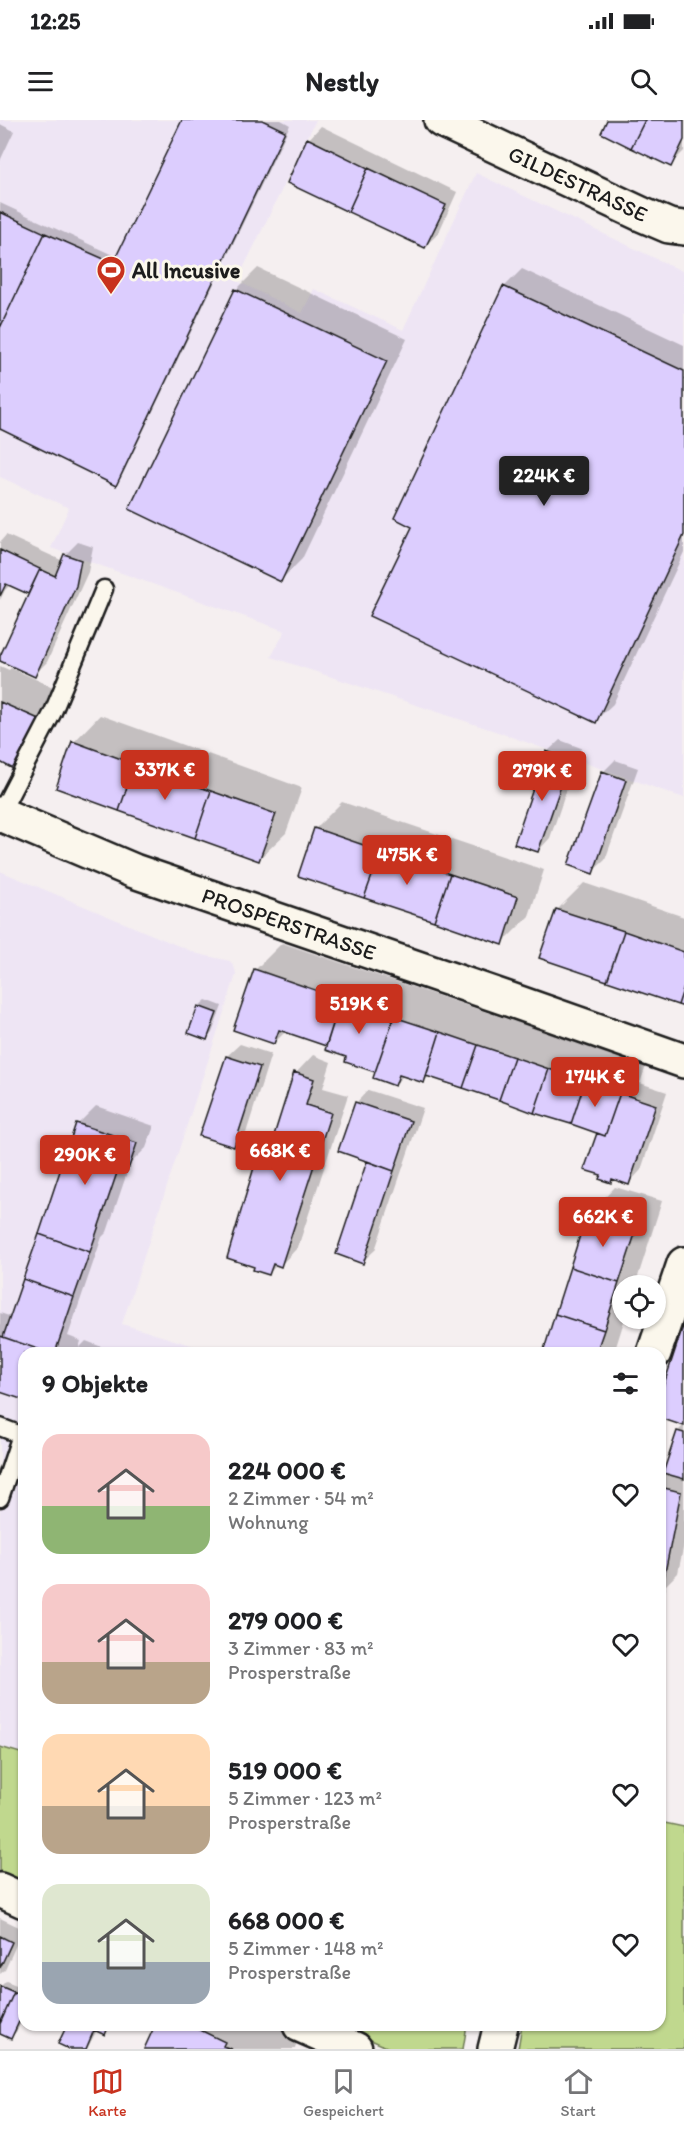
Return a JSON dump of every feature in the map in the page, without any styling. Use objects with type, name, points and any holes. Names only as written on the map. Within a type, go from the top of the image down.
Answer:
[{"type":"main road","name":"GILDESTRASSE","points":[[441,120],[641,214],[669,226],[684,228]]},
{"type":"main road","name":"PROSPERSTRASSE","points":[[0,814],[134,871],[684,1061]]},
{"type":"main road","points":[[656,1347],[684,1264]]},
{"type":"main road","points":[[0,1890],[18,1898]]},
{"type":"main road","points":[[314,2031],[355,2049]]},
{"type":"main road","points":[[495,2049],[500,2031]]},
{"type":"lane","points":[[0,814],[53,712],[104,588]]},
{"type":"lane","points":[[0,1427],[18,1434]]},
{"type":"lane","points":[[0,1498],[18,1444]]},
{"type":"shaded area","points":[[0,120],[316,120],[237,281],[302,313],[314,289],[403,330],[476,173],[684,272],[684,798],[495,731],[271,657],[285,631],[51,548],[69,508],[0,477]]},
{"type":"shaded area","points":[[0,871],[198,954],[230,961],[236,975],[122,1324],[197,1347],[18,1347],[18,1752],[0,1747]]},
{"type":"green space","points":[[0,1747],[18,1752],[18,1878],[0,1871]]},
{"type":"green space","points":[[666,1823],[684,1827],[684,2049],[518,2049],[521,2031],[666,2031]]},
{"type":"green space","points":[[351,2031],[466,2031],[463,2049],[391,2049]]},
{"type":"building","name":"All Incusive","points":[[182,120],[262,120],[285,131],[116,486],[0,429],[0,328],[45,233],[113,263]]},
{"type":"building","points":[[607,120],[645,120],[631,148],[601,133]]},
{"type":"building","points":[[645,120],[684,120],[684,140],[671,167],[631,148]]},
{"type":"building","points":[[307,138],[368,168],[348,212],[287,183]]},
{"type":"building","points":[[368,168],[446,205],[425,248],[348,212]]},
{"type":"building","points":[[0,212],[45,233],[0,328]]},
{"type":"building","points":[[503,286],[684,371],[684,535],[596,723],[369,616],[412,527],[394,518]]},
{"type":"building","points":[[235,289],[387,361],[281,582],[129,509]]},
{"type":"building","points":[[0,550],[40,569],[28,594],[6,584],[0,596]]},
{"type":"building","points":[[64,554],[81,560],[76,586],[35,677],[0,661],[0,656],[40,569],[55,576]]},
{"type":"building","points":[[0,702],[41,720],[17,771],[0,762]]},
{"type":"building","points":[[72,741],[135,764],[119,811],[56,788]]},
{"type":"building","points":[[546,751],[570,760],[538,852],[514,844]]},
{"type":"building","points":[[135,764],[211,791],[195,838],[119,811]]},
{"type":"building","points":[[602,771],[626,780],[593,874],[568,865]]},
{"type":"building","points":[[211,791],[276,814],[259,861],[195,838]]},
{"type":"building","points":[[314,828],[381,851],[364,898],[298,876]]},
{"type":"building","points":[[381,851],[450,874],[434,921],[364,898]]},
{"type":"building","points":[[450,874],[518,897],[503,945],[434,921]]},
{"type":"building","points":[[556,909],[624,931],[607,981],[539,958]]},
{"type":"building","points":[[624,931],[684,952],[684,987],[678,1005],[607,981]]},
{"type":"building","points":[[254,969],[341,999],[326,1046],[279,1030],[274,1044],[233,1030]]},
{"type":"building","points":[[684,987],[684,1007],[678,1005]]},
{"type":"building","points":[[341,999],[394,1017],[375,1072],[345,1062],[346,1057],[325,1050]]},
{"type":"building","points":[[198,1006],[217,1013],[207,1040],[188,1033]]},
{"type":"building","points":[[394,1017],[440,1032],[424,1083],[399,1075],[395,1086],[373,1078]]},
{"type":"building","points":[[440,1032],[478,1045],[463,1088],[426,1076]]},
{"type":"building","points":[[478,1045],[514,1057],[499,1100],[463,1088]]},
{"type":"building","points":[[226,1056],[260,1067],[234,1147],[199,1136]]},
{"type":"building","points":[[514,1057],[549,1069],[534,1113],[499,1100]]},
{"type":"building","points":[[549,1069],[585,1081],[571,1124],[534,1113]]},
{"type":"building","points":[[294,1072],[314,1079],[306,1105],[331,1113],[281,1267],[273,1264],[269,1275],[227,1258],[255,1164],[264,1167]]},
{"type":"building","points":[[585,1081],[620,1093],[605,1136],[571,1124]]},
{"type":"building","points":[[620,1093],[656,1105],[629,1185],[612,1179],[611,1183],[599,1179],[601,1175],[584,1170],[597,1133],[605,1136]]},
{"type":"building","points":[[355,1102],[411,1121],[394,1171],[338,1151]]},
{"type":"building","points":[[76,1123],[137,1143],[129,1167],[120,1164],[90,1252],[39,1234]]},
{"type":"building","points":[[367,1161],[394,1171],[363,1264],[336,1254]]},
{"type":"building","points":[[587,1213],[637,1228],[622,1275],[612,1275],[612,1281],[570,1267]]},
{"type":"building","points":[[39,1234],[90,1252],[74,1297],[23,1279]]},
{"type":"building","points":[[570,1267],[612,1281],[612,1305],[604,1330],[555,1314]]},
{"type":"building","points":[[23,1279],[74,1297],[57,1347],[32,1347],[3,1337]]},
{"type":"building","points":[[555,1314],[604,1330],[598,1347],[545,1347]]},
{"type":"building","points":[[684,1323],[684,1426],[666,1420],[666,1378]]},
{"type":"building","points":[[0,1336],[32,1347],[18,1347],[18,1398],[0,1392]]},
{"type":"building","points":[[677,1431],[684,1433],[684,1479],[666,1474],[666,1464]]},
{"type":"building","points":[[666,1488],[681,1492],[666,1568]]},
{"type":"building","points":[[0,1936],[12,1942],[0,1968]]},
{"type":"building","points":[[0,1986],[14,1992],[0,2024]]},
{"type":"building","points":[[14,1992],[18,1994],[18,2024],[11,2039],[0,2034],[0,2024]]},
{"type":"building","points":[[64,2031],[94,2031],[86,2049],[69,2049],[58,2044]]},
{"type":"building","points":[[152,2031],[202,2031],[225,2042],[223,2046],[232,2049],[144,2049]]},
{"type":"place","name":"All Incusive","points":[[111,296]]}]
